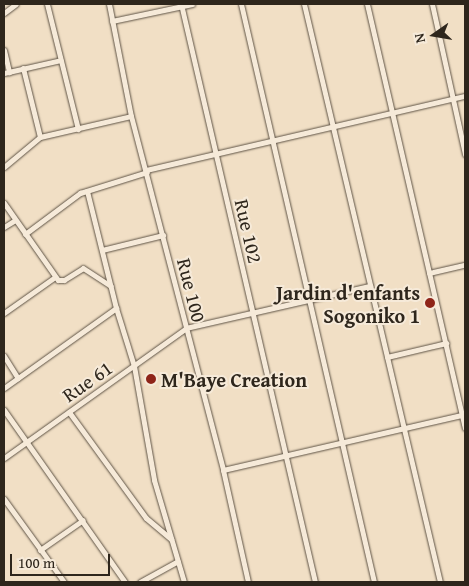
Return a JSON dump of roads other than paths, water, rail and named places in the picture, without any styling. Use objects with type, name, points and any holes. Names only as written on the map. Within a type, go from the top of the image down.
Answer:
[{"type":"street","points":[[4,13],[16,4]]},
{"type":"street","points":[[47,4],[78,129]]},
{"type":"street","name":"Rue 100","points":[[109,4],[131,116],[147,171],[223,470],[248,582]]},
{"type":"street","points":[[112,21],[192,4]]},
{"type":"street","points":[[241,4],[374,582]]},
{"type":"street","points":[[304,4],[440,582]]},
{"type":"street","points":[[367,4],[429,273],[464,414],[465,428]]},
{"type":"street","points":[[432,4],[465,154]]},
{"type":"street","name":"Rue 102","points":[[181,5],[315,582]]},
{"type":"street","points":[[4,50],[6,72],[61,60]]},
{"type":"street","points":[[23,68],[40,137]]},
{"type":"street","points":[[25,234],[87,191],[147,171],[465,96]]},
{"type":"street","points":[[4,167],[40,137],[131,116]]},
{"type":"street","points":[[87,191],[116,308],[134,366],[154,480],[184,582]]},
{"type":"street","points":[[4,203],[55,277],[64,280],[83,268],[111,286]]},
{"type":"street","points":[[4,227],[15,220]]},
{"type":"street","points":[[102,250],[163,235]]},
{"type":"street","points":[[429,273],[465,264]]},
{"type":"street","points":[[4,313],[55,277]]},
{"type":"street","points":[[186,328],[370,286]]},
{"type":"street","points":[[4,388],[116,308]]},
{"type":"street","name":"Rue 61","points":[[4,458],[186,328]]},
{"type":"street","points":[[387,357],[446,343]]},
{"type":"street","points":[[4,356],[18,378]]},
{"type":"street","points":[[4,410],[28,441],[125,582]]},
{"type":"street","points":[[69,412],[146,518],[172,539]]},
{"type":"street","points":[[223,470],[464,414]]},
{"type":"street","points":[[4,500],[64,582]]},
{"type":"street","points":[[40,550],[83,520]]},
{"type":"street","points":[[140,582],[178,561]]},
{"type":"place","name":"Jardin d'enfants Sogoniko 1","points":[[430,303]]},
{"type":"place","name":"M'Baye Creation","points":[[151,379]]}]
